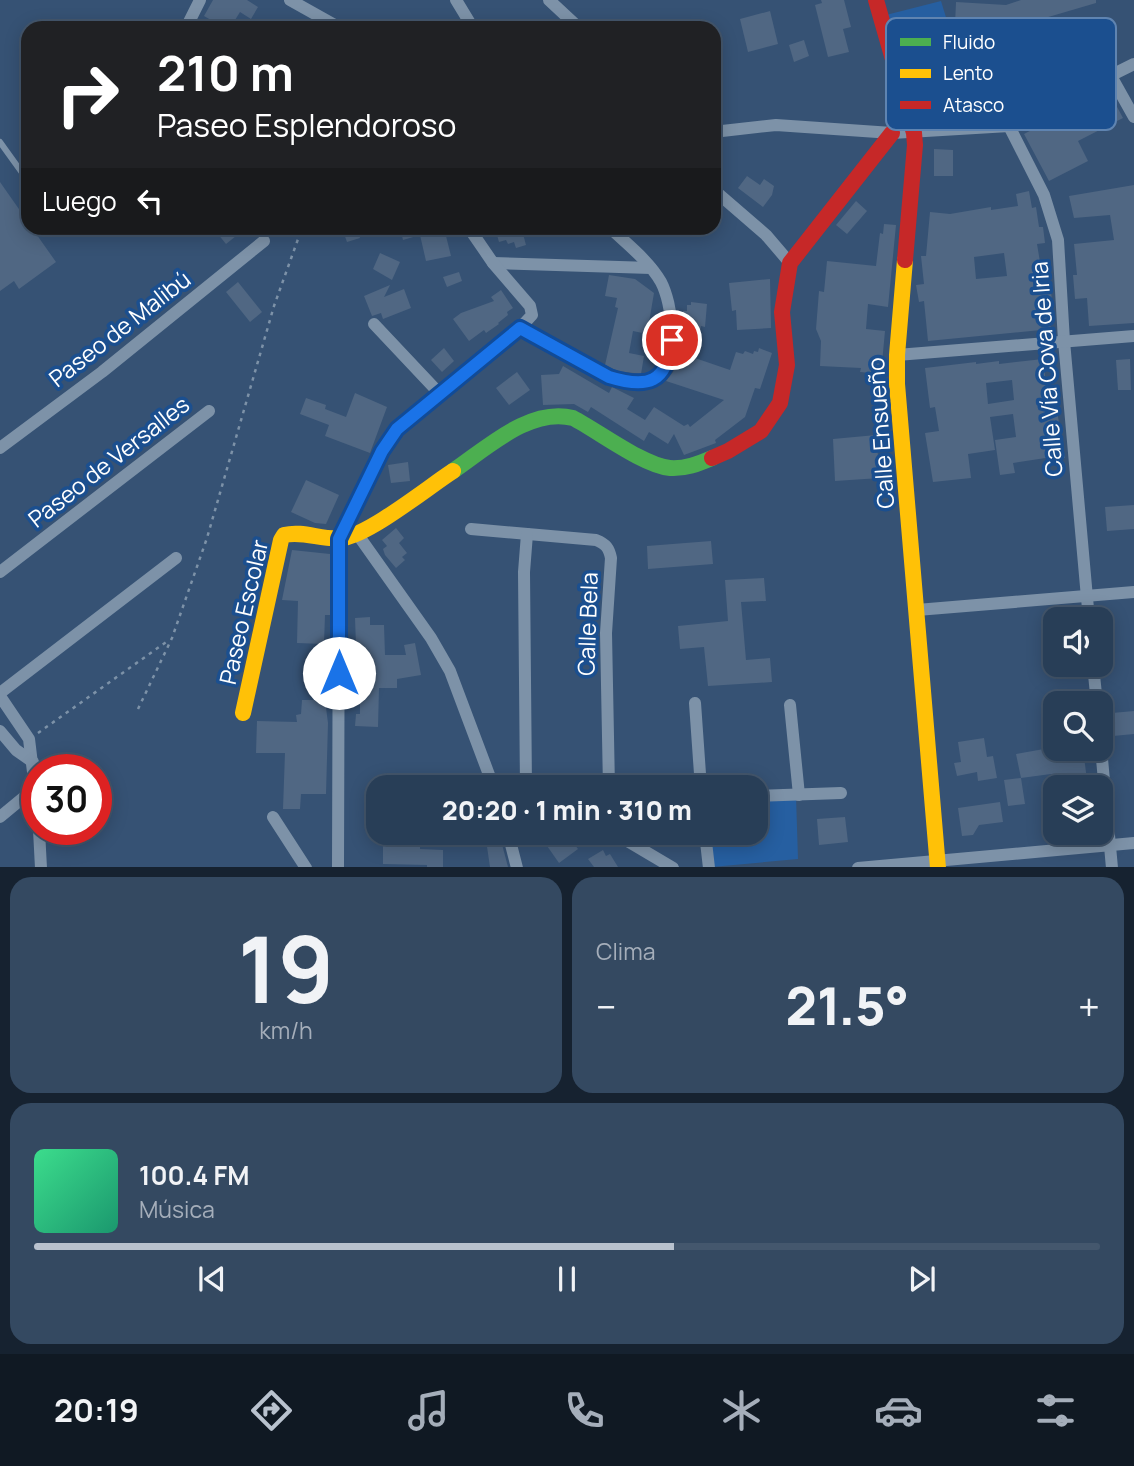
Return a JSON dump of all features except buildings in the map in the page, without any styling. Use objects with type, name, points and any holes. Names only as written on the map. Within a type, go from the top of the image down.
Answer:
[{"type":"street","points":[[190,21],[200,0]]},
{"type":"street","points":[[290,0],[328,21]]},
{"type":"street","points":[[456,0],[469,21]]},
{"type":"street","points":[[549,0],[572,21]]},
{"type":"street","name":"Calle Ensueño","points":[[881,1],[886,21]]},
{"type":"street","points":[[1116,73],[1134,64]]},
{"type":"street","points":[[1116,85],[1134,117]]},
{"type":"street","points":[[721,130],[776,125],[892,133],[962,130]]},
{"type":"street","name":"Calle Ensueño","points":[[913,130],[915,165],[897,355],[898,398],[938,865]]},
{"type":"street","name":"Calle Vía Cova de Iria","points":[[1011,130],[1044,195],[1053,216],[1058,240],[1087,607]]},
{"type":"street","points":[[349,537],[517,428],[547,416],[573,418],[637,456],[666,468],[697,464],[761,431],[780,402],[785,382],[787,365],[782,312],[790,264],[892,133]]},
{"type":"street","points":[[721,196],[766,235],[790,264]]},
{"type":"street","points":[[338,867],[349,537],[358,496],[397,429],[531,316],[530,306],[473,235]]},
{"type":"street","points":[[520,328],[609,377],[624,382],[659,377],[670,357],[672,321],[665,291],[652,268],[617,235]]},
{"type":"street","name":"Paseo de Malibú","points":[[0,448],[102,372],[264,241]]},
{"type":"street","points":[[493,263],[652,268]]},
{"type":"street","points":[[374,324],[439,393]]},
{"type":"street","points":[[897,355],[1134,335]]},
{"type":"street","name":"Paseo de Versalles","points":[[0,572],[209,411]]},
{"type":"street","name":"Calle Bela","points":[[471,529],[596,540],[609,548],[611,558],[606,633],[609,775]]},
{"type":"street","name":"Paseo Escolar","points":[[243,713],[284,535],[295,532],[349,537]]},
{"type":"street","points":[[526,775],[524,572],[527,534]]},
{"type":"street","points":[[349,537],[432,638],[450,671],[489,775]]},
{"type":"street","points":[[32,754],[29,739],[0,694],[176,558]]},
{"type":"street","points":[[917,610],[1134,592]]},
{"type":"street","points":[[695,704],[700,775]]},
{"type":"street","points":[[790,705],[799,795]]},
{"type":"street","points":[[0,730],[22,754]]},
{"type":"street","points":[[768,796],[841,793]]},
{"type":"street","points":[[0,817],[21,800]]},
{"type":"street","points":[[273,817],[306,867]]},
{"type":"street","points":[[1113,845],[1134,843]]},
{"type":"street","points":[[40,845],[41,867]]},
{"type":"street","points":[[511,845],[517,867]]},
{"type":"street","points":[[635,845],[673,867]]},
{"type":"street","points":[[706,845],[709,867]]},
{"type":"street","points":[[858,867],[938,865],[1110,845],[1112,867]]},
{"type":"lane","points":[[0,142],[21,171]]},
{"type":"path","points":[[138,709],[172,638],[207,538],[274,306],[299,235]]},
{"type":"path","points":[[29,739],[172,638]]},
{"type":"shaded area","points":[[941,1],[946,18],[886,18],[886,30],[882,16]]},
{"type":"shaded area","points":[[796,796],[798,859],[712,867],[710,845],[768,845],[768,797]]},
{"type":"traffic: fast","points":[[453,471],[495,441],[525,424],[557,416],[573,418],[634,455],[659,466],[681,468],[712,458]]},
{"type":"traffic: slow","points":[[905,260],[897,384],[938,867]]},
{"type":"traffic: slow","points":[[243,713],[284,535],[299,534],[336,539],[354,535],[383,520],[453,471]]},
{"type":"traffic: jam","points":[[876,0],[886,35]]},
{"type":"traffic: jam","points":[[905,260],[915,145],[913,130]]},
{"type":"traffic: jam","points":[[712,458],[761,431],[780,403],[787,365],[782,312],[790,263],[892,133]]},
{"type":"route","points":[[339,673],[339,539],[358,496],[397,429],[520,328],[609,377],[624,382],[659,377],[670,357],[672,340]]}]
